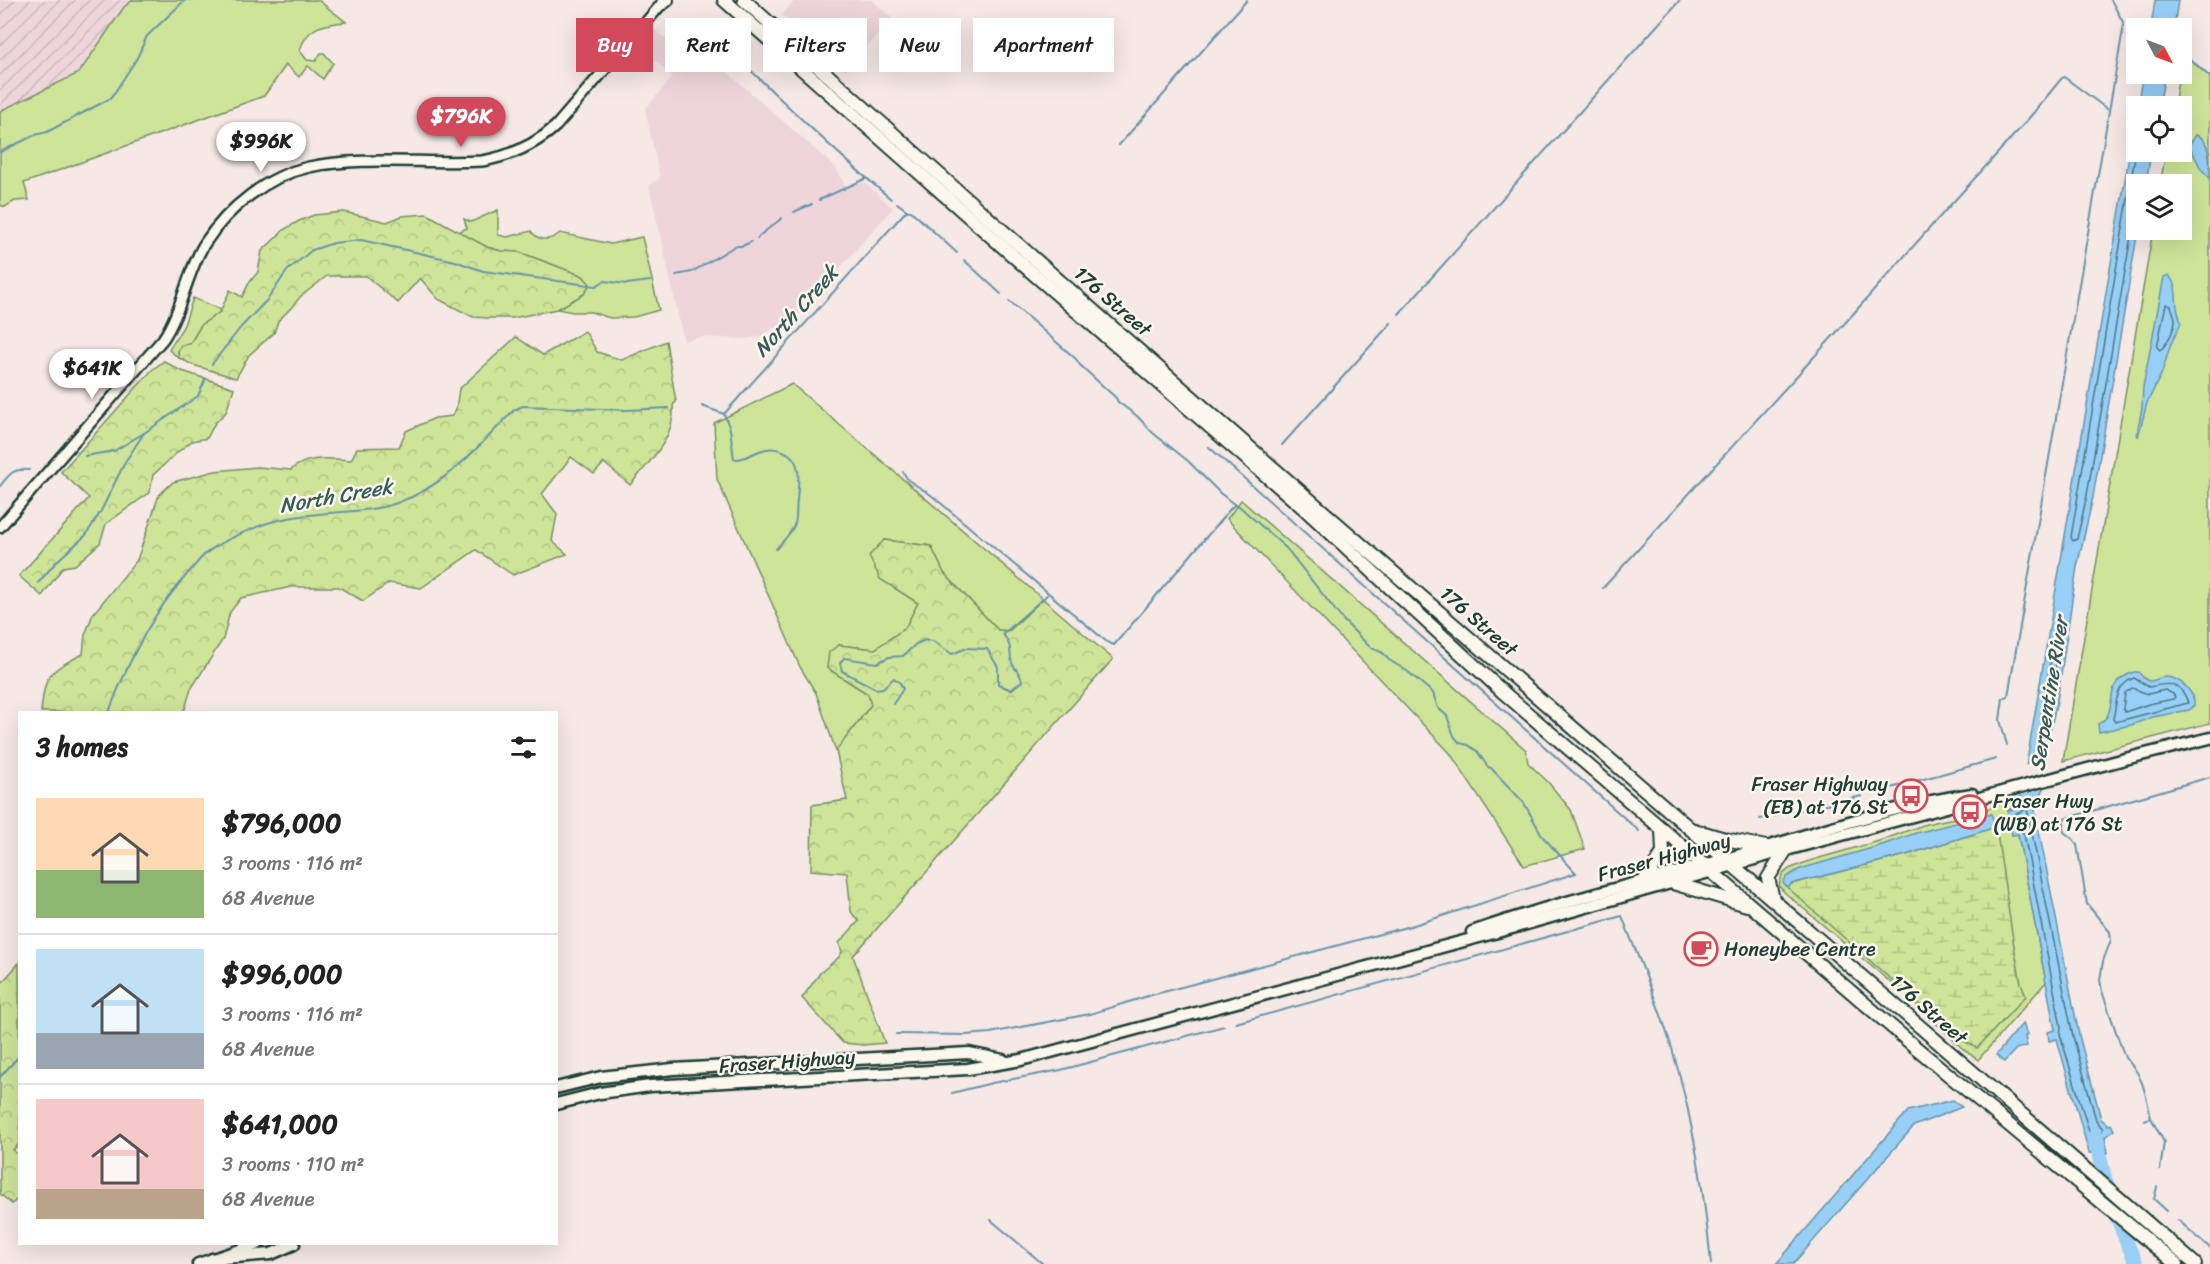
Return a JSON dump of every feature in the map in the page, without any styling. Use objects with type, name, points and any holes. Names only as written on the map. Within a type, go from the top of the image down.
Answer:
[{"type":"highway","name":"176 Street","points":[[724,0],[1028,269],[1307,511],[1504,693],[1914,1046],[2176,1264]]},
{"type":"highway","name":"176 Street","points":[[744,0],[936,172],[1689,828],[2195,1264]]},
{"type":"highway","points":[[1689,828],[1725,839],[1766,847]]},
{"type":"highway","points":[[1644,881],[1663,853],[1662,829]]},
{"type":"highway","points":[[1773,900],[1768,878],[1786,850]]},
{"type":"highway","points":[[1673,883],[1710,892],[1754,908]]},
{"type":"main road","name":"Fraser Highway","points":[[1395,959],[1522,914],[1644,881],[1786,850],[2210,738]]},
{"type":"main road","name":"Fraser Highway","points":[[1729,862],[1766,847],[1841,823],[1934,800],[2017,788]]},
{"type":"main road","name":"Fraser Highway","points":[[558,1104],[600,1093],[650,1086],[968,1069],[1021,1059],[1516,927],[1673,883],[1708,868]]},
{"type":"main road","points":[[1516,927],[1561,908],[1708,868]]},
{"type":"main road","name":"Fraser Highway","points":[[558,1088],[601,1077],[667,1070],[969,1053],[1005,1060],[1021,1059]]},
{"type":"main road","points":[[198,1264],[255,1245]]},
{"type":"main road","points":[[212,1259],[271,1254],[292,1245]]},
{"type":"street","points":[[0,527],[163,339],[175,319],[198,254],[218,226],[245,200],[280,178],[306,168],[325,164],[467,162],[506,156],[526,148],[556,126],[665,1]]},
{"type":"shaded area","points":[[0,0],[133,0],[124,7],[79,73],[0,111]]},
{"type":"shaded area","points":[[795,0],[872,0],[892,18],[879,18],[879,33],[867,47],[867,18],[785,18],[782,15]]},
{"type":"shaded area","points":[[653,28],[665,39],[665,70],[653,59]]},
{"type":"shaded area","points":[[668,72],[727,72],[836,168],[845,185],[865,183],[893,208],[785,330],[780,325],[758,337],[745,339],[699,337],[684,341],[649,185],[660,178],[645,109],[673,77]]},
{"type":"green space","points":[[133,0],[318,0],[346,22],[323,25],[311,31],[303,43],[300,51],[307,60],[316,61],[321,53],[324,53],[333,63],[323,79],[308,66],[299,77],[286,65],[264,96],[24,183],[29,200],[15,201],[5,207],[0,205],[0,111],[79,73],[124,7]]},
{"type":"green space","points":[[2192,61],[2210,77],[2210,723],[2063,761],[2151,240],[2192,240],[2192,174],[2162,174],[2164,162],[2192,162],[2192,96],[2176,96],[2177,84],[2192,84]]},
{"type":"green space","points":[[498,210],[498,235],[507,237],[531,231],[541,239],[549,239],[560,233],[611,244],[642,237],[659,310],[634,317],[610,318],[591,312],[557,309],[584,294],[583,276],[519,252],[487,247],[458,232],[467,228],[464,219],[471,222]]},
{"type":"green space","points":[[344,212],[387,222],[402,216],[427,214],[487,247],[519,252],[583,276],[590,284],[584,294],[557,309],[513,318],[487,318],[473,317],[438,299],[420,278],[398,303],[366,276],[327,276],[300,297],[278,321],[274,333],[249,355],[236,378],[193,365],[179,358],[178,351],[181,345],[190,344],[201,325],[220,312],[230,290],[242,297],[258,272],[262,251],[285,229],[314,215]]},
{"type":"green space","points":[[193,298],[219,309],[220,312],[201,325],[190,344],[178,351],[179,358],[169,350],[184,325]]},
{"type":"green space","points":[[585,331],[597,352],[622,360],[666,341],[676,402],[673,405],[673,417],[666,439],[630,485],[604,463],[594,474],[571,457],[542,494],[557,514],[552,541],[567,554],[513,575],[476,550],[421,588],[389,583],[363,601],[339,587],[291,587],[241,598],[230,612],[223,639],[191,689],[184,711],[41,711],[44,689],[50,675],[62,665],[83,654],[85,635],[93,614],[137,560],[159,495],[173,482],[215,471],[257,467],[291,470],[311,460],[351,460],[357,448],[399,447],[406,431],[435,418],[452,416],[456,409],[459,389],[516,337],[543,355]]},
{"type":"green space","points":[[164,361],[179,370],[234,388],[226,412],[215,423],[207,438],[192,441],[153,475],[150,492],[106,524],[100,543],[75,565],[63,567],[42,596],[19,576],[89,498],[61,472],[152,370]]},
{"type":"green space","points":[[792,384],[1043,599],[1009,631],[998,630],[944,573],[931,546],[884,540],[902,593],[918,603],[905,628],[875,649],[839,645],[827,668],[868,694],[871,705],[836,751],[816,693],[800,667],[717,479],[714,423]]},
{"type":"green space","points":[[1241,500],[1526,750],[1528,763],[1548,782],[1571,810],[1585,849],[1524,866],[1450,753],[1227,519]]},
{"type":"green space","points":[[884,540],[931,546],[944,573],[998,630],[1009,631],[1043,599],[1113,659],[853,956],[885,1043],[863,1045],[843,1043],[802,998],[820,973],[839,957],[842,952],[839,943],[859,921],[851,912],[847,873],[811,870],[812,805],[847,800],[836,751],[871,705],[868,694],[827,668],[829,652],[839,645],[875,649],[905,628],[918,603],[880,579],[869,556]]},
{"type":"green space","points":[[2021,796],[2019,806],[2008,810],[2012,835],[2018,834],[2046,982],[1978,1060],[1909,998],[1906,992],[1903,993],[1779,886],[1782,875],[1789,869],[1809,861],[1879,841],[1926,824],[1977,813]]},
{"type":"green space","points":[[1996,827],[2014,946],[2021,983],[2026,996],[1977,1048],[1956,1037],[1788,888],[1791,884],[1906,855]]},
{"type":"green space","points":[[18,964],[18,1145],[13,1150],[18,1155],[18,1198],[12,1204],[0,1194],[0,985]]},
{"type":"water","points":[[2155,0],[2178,0],[2175,18],[2152,18]]},
{"type":"water","points":[[2141,84],[2163,84],[2161,96],[2139,96]]},
{"type":"water","points":[[2196,135],[2201,137],[2207,146],[2210,178],[2201,169],[2192,151],[2192,141]]},
{"type":"water","points":[[2128,162],[2149,162],[2148,174],[2126,174]]},
{"type":"water","points":[[2126,174],[2126,240],[2136,240],[2093,497],[2077,567],[2057,701],[2046,748],[2044,788],[2035,811],[2079,1035],[2101,1119],[2111,1124],[2114,1130],[2105,1137],[2108,1153],[2089,1153],[2057,1039],[2049,1041],[2048,1032],[2055,1030],[2018,834],[2012,835],[2008,811],[2019,806]]},
{"type":"water","points":[[2169,275],[2175,285],[2181,323],[2170,346],[2162,373],[2147,403],[2138,437],[2143,387],[2164,277]]},
{"type":"water","points":[[2138,672],[2148,681],[2165,677],[2181,682],[2192,696],[2194,706],[2189,710],[2099,732],[2098,724],[2109,713],[2113,691],[2117,684],[2123,677]]},
{"type":"water","points":[[1991,814],[1996,827],[1906,855],[1791,884],[1788,888],[1783,883],[1786,877],[1800,869],[1916,833]]},
{"type":"water","points":[[2023,1023],[2027,1035],[2025,1036],[2027,1046],[2016,1049],[2004,1062],[1996,1055]]},
{"type":"water","points":[[1953,1100],[1962,1107],[1914,1126],[1793,1264],[1776,1264],[1908,1111]]},
{"type":"pier","points":[[2048,760],[2047,788],[2018,796],[2023,766]]},
{"type":"waterway","points":[[0,152],[35,135],[47,132],[111,98],[137,58],[147,36],[185,0]]},
{"type":"waterway","points":[[1119,145],[1247,0]]},
{"type":"waterway","points":[[1399,314],[1680,0]]},
{"type":"waterway","points":[[2007,745],[2000,720],[2003,698],[2008,696],[2124,24],[2111,0]]},
{"type":"waterway","points":[[2192,61],[2210,77]]},
{"type":"waterway","points":[[751,71],[891,199]]},
{"type":"waterway","points":[[1603,588],[2025,123],[2061,79],[2064,77],[2107,109]]},
{"type":"waterway","points":[[819,200],[867,178]]},
{"type":"waterway","points":[[897,203],[911,211],[957,253]]},
{"type":"waterway","points":[[794,212],[812,204]]},
{"type":"waterway","name":"North Creek","points":[[702,406],[724,414],[907,210]]},
{"type":"waterway","points":[[757,239],[782,218]]},
{"type":"waterway","points":[[212,364],[241,327],[268,299],[287,271],[312,250],[334,243],[361,240],[455,261],[483,271],[596,286],[604,281],[627,284],[650,281]]},
{"type":"waterway","points":[[676,275],[692,272],[735,246],[751,242]]},
{"type":"waterway","points":[[964,260],[1001,294]]},
{"type":"waterway","points":[[1009,301],[1076,359],[1118,402],[1137,416],[1153,433],[1188,461],[1235,505]]},
{"type":"waterway","points":[[1282,445],[1391,323]]},
{"type":"waterway","points":[[85,456],[114,451],[144,433],[198,396],[206,378]]},
{"type":"waterway","name":"North Creek","points":[[109,711],[133,656],[164,603],[199,560],[220,544],[275,521],[306,515],[383,507],[415,496],[461,464],[514,410],[523,406],[627,410],[669,408]]},
{"type":"waterway","points":[[724,414],[730,429],[734,459],[740,459],[762,450],[775,449],[790,455],[797,466],[799,479],[796,521],[794,527],[776,549]]},
{"type":"waterway","points":[[38,583],[57,561],[86,535],[101,511],[125,462],[144,433]]},
{"type":"waterway","points":[[1209,447],[1639,831]]},
{"type":"waterway","points":[[0,486],[15,471],[29,470]]},
{"type":"waterway","points":[[903,472],[908,480],[931,495],[1107,642],[1114,645],[1232,507],[1239,506],[1287,549],[1342,619],[1370,647],[1383,653],[1433,693],[1438,708],[1447,716],[1454,736],[1460,743],[1477,751],[1488,767],[1524,803],[1543,837],[1576,873]]},
{"type":"waterway","points":[[893,704],[903,689],[900,683],[894,678],[883,688],[876,689],[842,671],[840,663],[844,658],[877,663],[889,657],[903,656],[916,644],[925,640],[933,641],[952,654],[967,648],[987,649],[998,667],[998,684],[1011,690],[1022,681],[1012,663],[1010,647],[1003,634],[1047,595]]},
{"type":"waterway","points":[[1891,788],[1996,759]]},
{"type":"waterway","points":[[2144,1120],[2151,1118],[2143,1085],[2136,1071],[2125,1058],[2100,980],[2103,961],[2111,940],[2110,932],[2087,904],[2077,845],[2064,832],[2064,819],[2210,777]]},
{"type":"waterway","points":[[1760,819],[1862,796]]},
{"type":"waterway","points":[[896,1034],[990,1033],[1090,1014],[1148,996],[1414,925],[1576,873]]},
{"type":"waterway","points":[[1236,1023],[1622,916],[1662,1018],[1688,1109],[1704,1202],[1711,1264]]},
{"type":"waterway","points":[[952,1093],[1061,1070],[1224,1026]]},
{"type":"waterway","name":"North Creek","points":[[0,1077],[18,1057]]},
{"type":"waterway","points":[[2151,1118],[2164,1142],[2160,1170]]},
{"type":"waterway","name":"Serpentine River","points":[[2095,1135],[2112,1201],[2137,1264]]},
{"type":"waterway","points":[[2157,1187],[2154,1199],[2167,1211]]},
{"type":"waterway","points":[[991,1220],[1043,1264]]},
{"type":"waterway","points":[[2178,1220],[2210,1248]]},
{"type":"place","name":"Fraser Highway (EB) at 176 St","points":[[1911,796]]},
{"type":"place","name":"Fraser Hwy (WB) at 176 St","points":[[1970,812]]},
{"type":"place","name":"Honeybee Centre","points":[[1701,949]]}]
